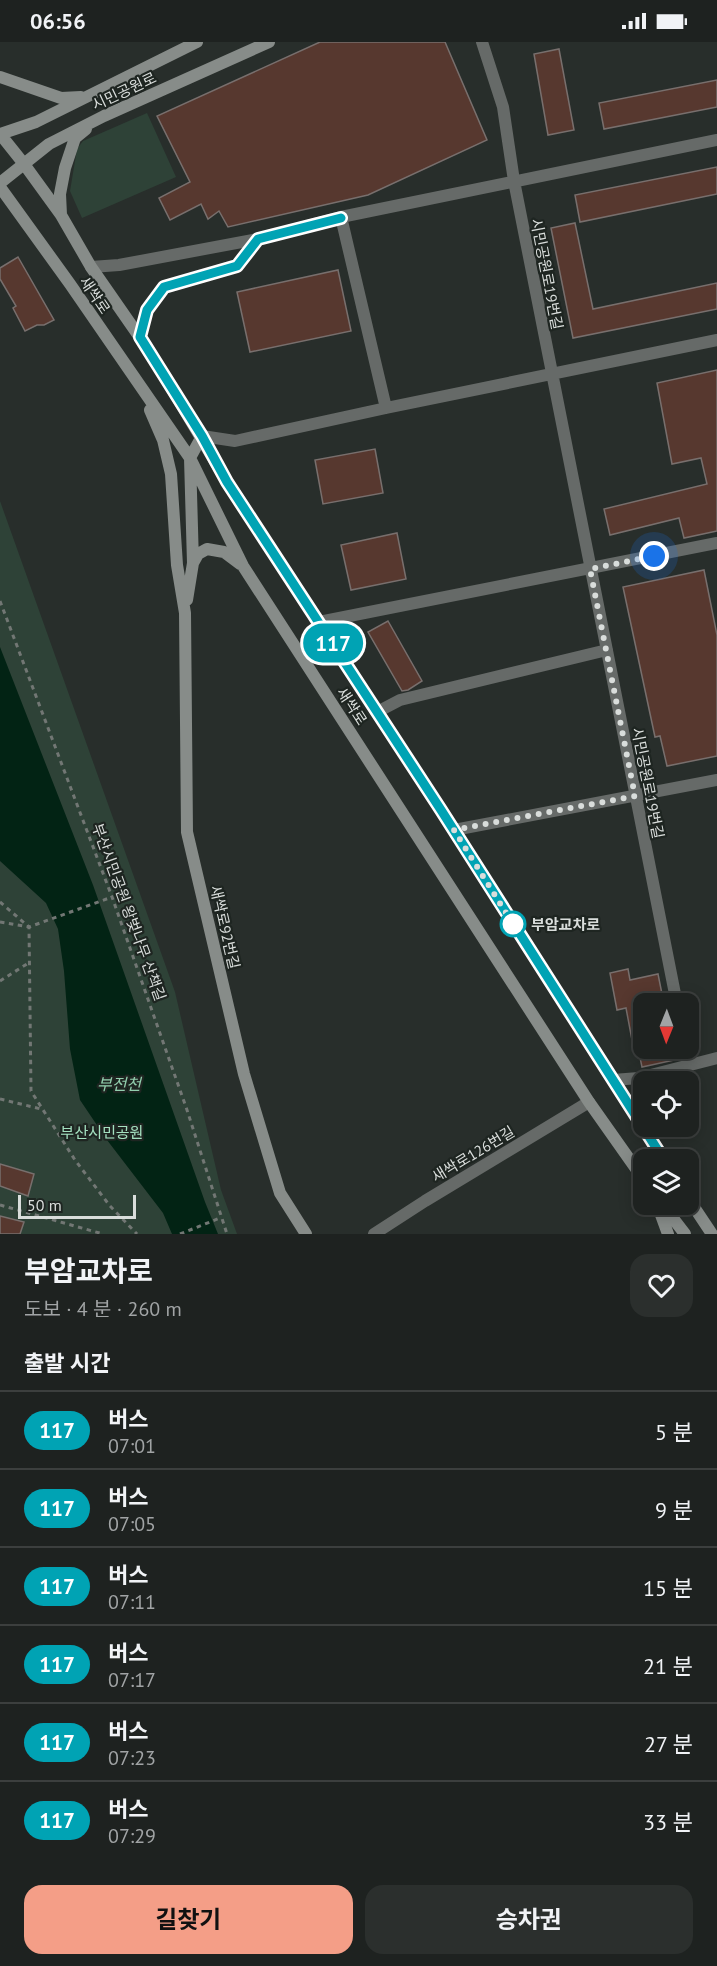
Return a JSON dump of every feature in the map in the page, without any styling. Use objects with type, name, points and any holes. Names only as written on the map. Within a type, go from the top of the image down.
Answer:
[{"type":"main road","name":"시민공원로","points":[[0,134],[36,122],[197,42]]},
{"type":"main road","name":"시민공원로","points":[[0,183],[50,144],[104,116],[269,42]]},
{"type":"main road","points":[[0,77],[61,98],[88,97]]},
{"type":"main road","points":[[61,216],[60,194],[65,168],[75,138],[104,116]]},
{"type":"main road","name":"새싹로","points":[[0,134],[61,216],[91,267],[140,337],[202,436],[227,482],[454,830],[657,1149]]},
{"type":"main road","name":"새싹로","points":[[0,187],[190,458],[243,566],[589,1102],[633,1164]]},
{"type":"main road","points":[[140,337],[147,310],[164,287],[237,266],[258,239]]},
{"type":"main road","name":"새싹로92번길","points":[[128,369],[164,440],[171,474],[177,565],[185,613],[188,832],[244,1074],[280,1193],[306,1234]]},
{"type":"main road","points":[[190,458],[202,436]]},
{"type":"main road","name":"새싹로92번길","points":[[185,613],[193,564],[190,458]]},
{"type":"main road","points":[[193,564],[198,554],[207,549],[224,552],[243,566]]},
{"type":"main road","points":[[699,1214],[712,1234]]},
{"type":"main road","points":[[661,1215],[668,1234]]},
{"type":"main road","points":[[670,1215],[685,1234]]},
{"type":"street","name":"시민공원로19번길","points":[[482,42],[503,107],[514,181],[674,993]]},
{"type":"street","points":[[387,408],[341,218],[717,140]]},
{"type":"street","name":"새싹로","points":[[91,267],[119,265],[258,239],[341,218]]},
{"type":"street","points":[[202,436],[235,441],[717,340]]},
{"type":"street","points":[[319,622],[717,543]]},
{"type":"street","points":[[377,712],[400,700],[607,650]]},
{"type":"street","points":[[454,830],[717,780]]},
{"type":"street","points":[[613,1080],[639,1078],[717,1058]]},
{"type":"street","points":[[688,1059],[689,1065]]},
{"type":"street","name":"새싹로126번길","points":[[374,1234],[589,1102]]},
{"type":"path","name":"부산시민공원 왕벚나무 산책길","points":[[0,601],[112,897],[187,1110],[219,1218],[226,1234]]},
{"type":"path","points":[[0,922],[29,927],[112,897]]},
{"type":"path","points":[[0,902],[29,927],[31,1091],[75,1160],[110,1206],[136,1234]]},
{"type":"path","points":[[0,981],[30,962]]},
{"type":"path","points":[[0,1099],[42,1109]]},
{"type":"path","points":[[0,1205],[102,1234]]},
{"type":"path","points":[[180,1234],[219,1218]]},
{"type":"green space","points":[[147,113],[176,177],[82,218],[70,191],[77,149],[83,141]]},
{"type":"green space","name":"부산시민공원","points":[[0,501],[175,992],[221,1190],[237,1234],[0,1234]]},
{"type":"water","name":"부전천","points":[[0,647],[93,885],[218,1234],[172,1234],[163,1213],[107,1140],[80,1100],[70,1049],[58,929],[46,903],[0,861]]},
{"type":"building","points":[[320,42],[445,42],[487,140],[368,195],[228,227],[219,211],[208,219],[201,204],[170,220],[159,198],[190,182],[157,116]]},
{"type":"building","points":[[559,49],[574,130],[548,135],[534,54]]},
{"type":"building","points":[[717,80],[717,107],[604,129],[599,103]]},
{"type":"building","points":[[717,167],[717,194],[580,222],[575,195]]},
{"type":"building","points":[[575,223],[593,309],[717,283],[717,309],[573,338],[551,228]]},
{"type":"building","points":[[18,257],[54,320],[25,331],[13,308],[16,306],[0,279],[0,268]]},
{"type":"building","points":[[338,270],[351,331],[250,352],[237,292]]},
{"type":"building","points":[[717,370],[717,531],[684,538],[679,518],[610,535],[604,509],[707,484],[701,458],[672,464],[657,383]]},
{"type":"building","points":[[375,449],[383,493],[323,504],[315,460]]},
{"type":"building","points":[[397,533],[406,579],[351,590],[341,545]]},
{"type":"building","points":[[704,570],[717,635],[717,756],[667,766],[660,736],[655,737],[623,587]]},
{"type":"building","points":[[388,621],[422,681],[408,690],[402,691],[368,632]]},
{"type":"building","points":[[628,969],[630,980],[658,974],[662,993],[633,993],[633,1040],[626,1008],[617,1010],[610,973]]},
{"type":"building","points":[[640,1059],[679,1059],[642,1067]]},
{"type":"building","points":[[0,1164],[34,1174],[28,1196],[0,1186]]},
{"type":"building","points":[[0,1216],[24,1222],[20,1234],[0,1234]]},
{"type":"bus line","name":"117","points":[[341,218],[258,239],[237,266],[164,287],[147,310],[140,337],[202,436],[227,482],[441,810],[657,1149]]},
{"type":"place","name":"부암교차로","points":[[513,924]]},
{"type":"route","points":[[513,924],[518,932],[454,830],[635,796],[590,569],[654,556]]}]
